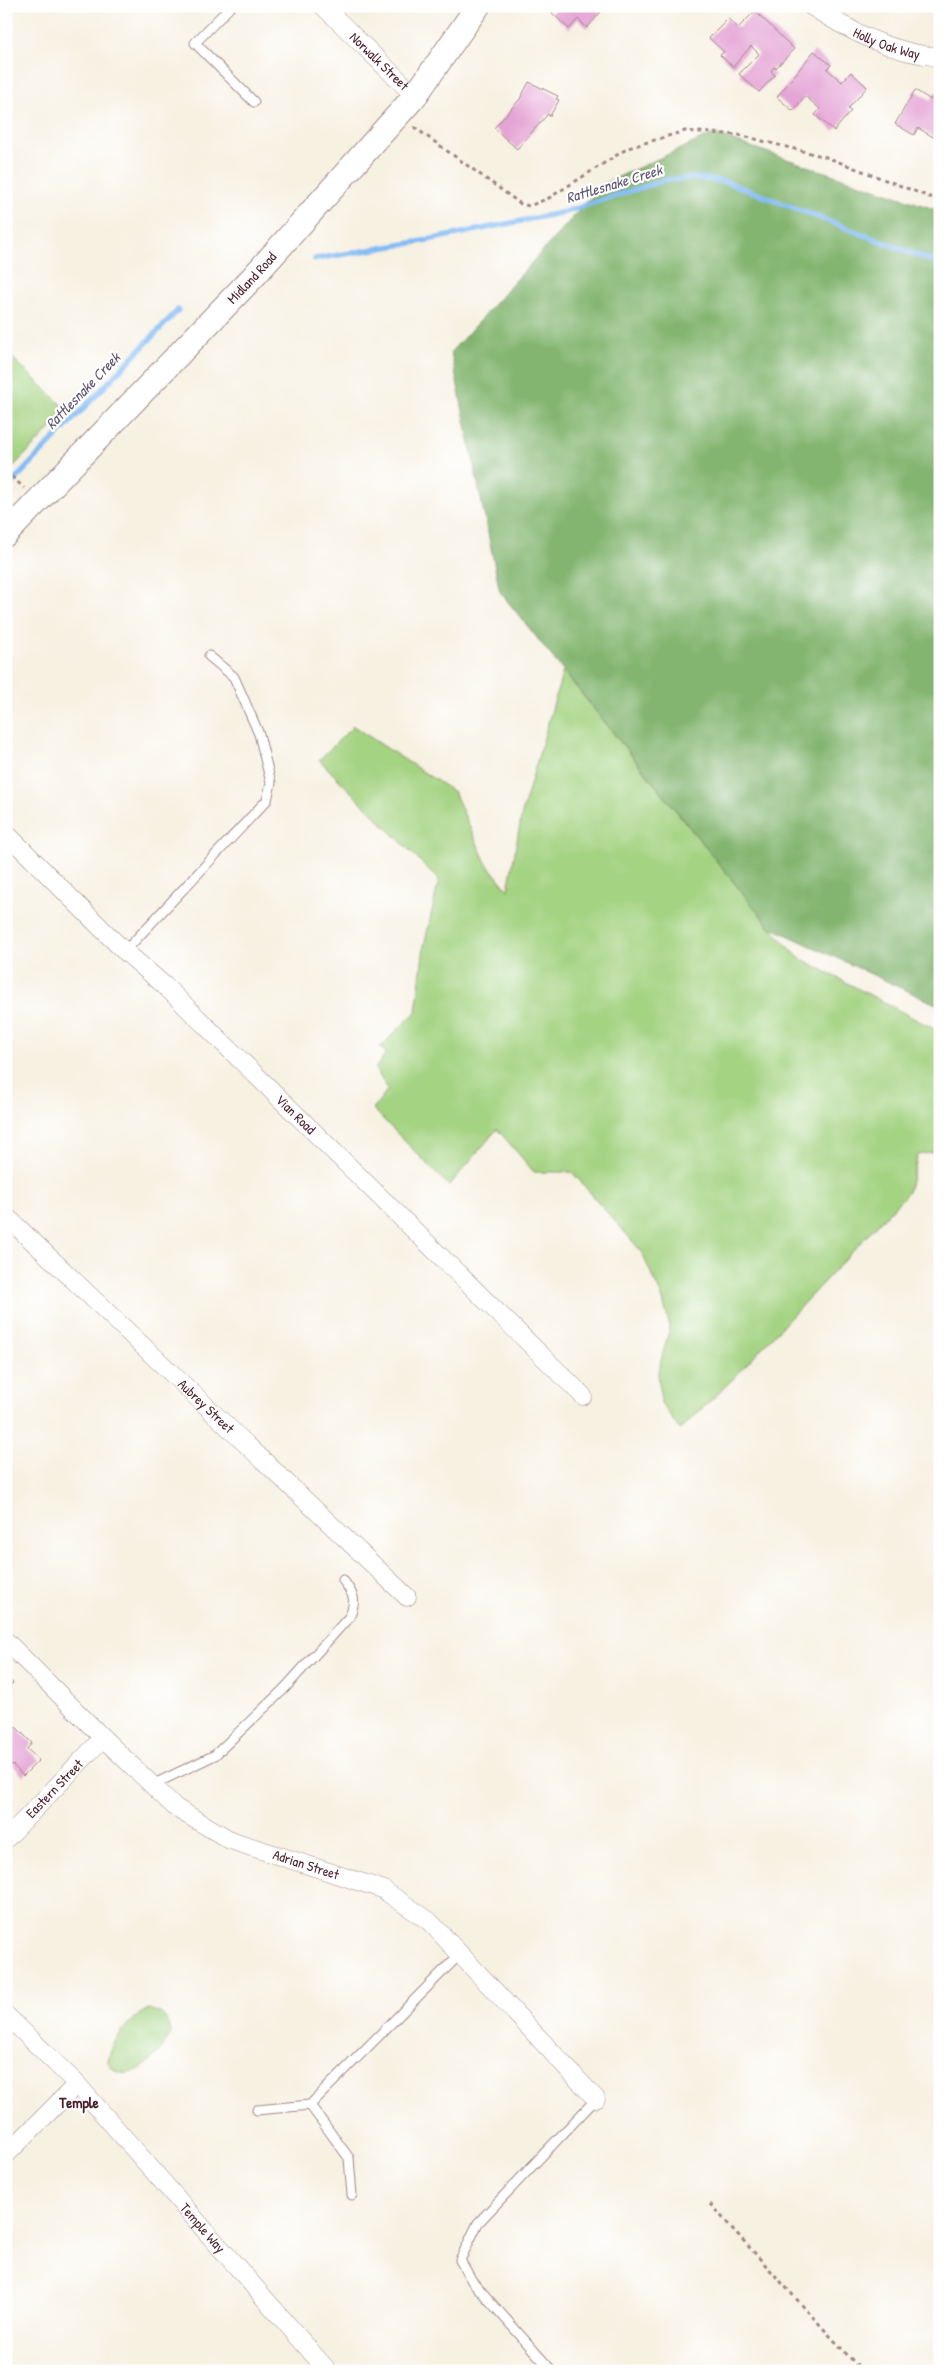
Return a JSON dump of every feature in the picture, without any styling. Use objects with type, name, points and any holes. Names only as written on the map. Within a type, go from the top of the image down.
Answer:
[{"type":"main road","name":"Midland Road","points":[[6,534],[254,276],[407,104],[478,6]]},
{"type":"street","name":"Norwalk Street","points":[[323,6],[407,104]]},
{"type":"street","name":"Holly Oak Way","points":[[812,6],[849,31],[914,55],[940,57]]},
{"type":"street","name":"Vian Road","points":[[6,833],[126,951],[165,986],[583,1396]]},
{"type":"street","name":"Aubrey Street","points":[[6,1216],[407,1597]]},
{"type":"street","name":"Adrian Street","points":[[6,1641],[176,1808],[230,1840],[382,1890],[429,1921],[596,2099]]},
{"type":"street","name":"Eastern Street","points":[[6,1839],[103,1738]]},
{"type":"street","name":"Temple Way","points":[[6,2015],[77,2084],[328,2371]]},
{"type":"street","points":[[6,2155],[77,2084]]},
{"type":"lane","points":[[231,6],[195,43],[254,102]]},
{"type":"lane","points":[[126,951],[267,800],[271,783],[260,734],[234,677],[209,656]]},
{"type":"lane","points":[[152,1785],[215,1755],[284,1689],[350,1616],[354,1596],[343,1580]]},
{"type":"lane","points":[[258,2110],[310,2105],[460,1954]]},
{"type":"lane","points":[[552,2371],[472,2281],[460,2260],[478,2223],[596,2099]]},
{"type":"lane","points":[[310,2105],[349,2158],[352,2195]]},
{"type":"path","points":[[407,104],[416,128],[521,204],[529,206],[548,198],[628,148],[685,131],[739,135],[826,157],[940,201]]},
{"type":"path","points":[[6,471],[22,486]]},
{"type":"path","points":[[710,2204],[862,2371]]},
{"type":"green space","points":[[713,134],[940,211],[940,1006],[770,927],[500,592],[451,352],[603,184]]},
{"type":"green space","points":[[6,352],[68,411],[6,474]]},
{"type":"green space","points":[[563,671],[770,927],[798,957],[940,1032],[940,1151],[918,1155],[908,1192],[729,1383],[680,1430],[661,1403],[658,1372],[670,1327],[662,1297],[641,1251],[572,1172],[534,1172],[497,1129],[449,1186],[373,1109],[388,1089],[375,1069],[386,1053],[380,1047],[416,1012],[424,946],[439,880],[319,760],[353,726],[454,792],[486,863],[508,890],[522,813]]},
{"type":"green space","points":[[147,2010],[152,2010],[164,2016],[169,2024],[171,2033],[160,2050],[144,2066],[135,2072],[125,2073],[116,2071],[108,2063],[109,2055],[116,2040],[133,2019]]},
{"type":"building","points":[[559,6],[606,6],[587,28],[578,19],[569,29],[552,13]]},
{"type":"building","points":[[755,11],[794,49],[776,68],[774,67],[771,71],[775,75],[759,92],[739,74],[759,54],[751,46],[733,67],[720,55],[724,52],[709,38],[728,19],[738,28]]},
{"type":"building","points":[[814,51],[831,65],[827,69],[842,82],[851,72],[867,87],[848,109],[851,111],[834,131],[815,115],[820,109],[805,96],[793,111],[777,97]]},
{"type":"building","points":[[529,82],[558,96],[556,99],[559,100],[550,116],[548,114],[517,149],[494,128],[520,99]]},
{"type":"building","points":[[915,90],[931,100],[935,92],[940,95],[940,141],[918,128],[914,135],[895,124]]},
{"type":"building","points":[[6,1676],[13,1683],[6,1689]]},
{"type":"building","points":[[16,1727],[32,1743],[27,1749],[39,1760],[23,1776],[12,1764],[6,1770],[6,1728],[10,1732]]},
{"type":"waterway","name":"Rattlesnake Creek","points":[[315,259],[423,241],[565,212],[665,180],[697,178],[727,182],[940,264]]},
{"type":"waterway","name":"Rattlesnake Creek","points":[[6,489],[178,310]]},
{"type":"district","name":"Temple","points":[[79,2103]]}]
